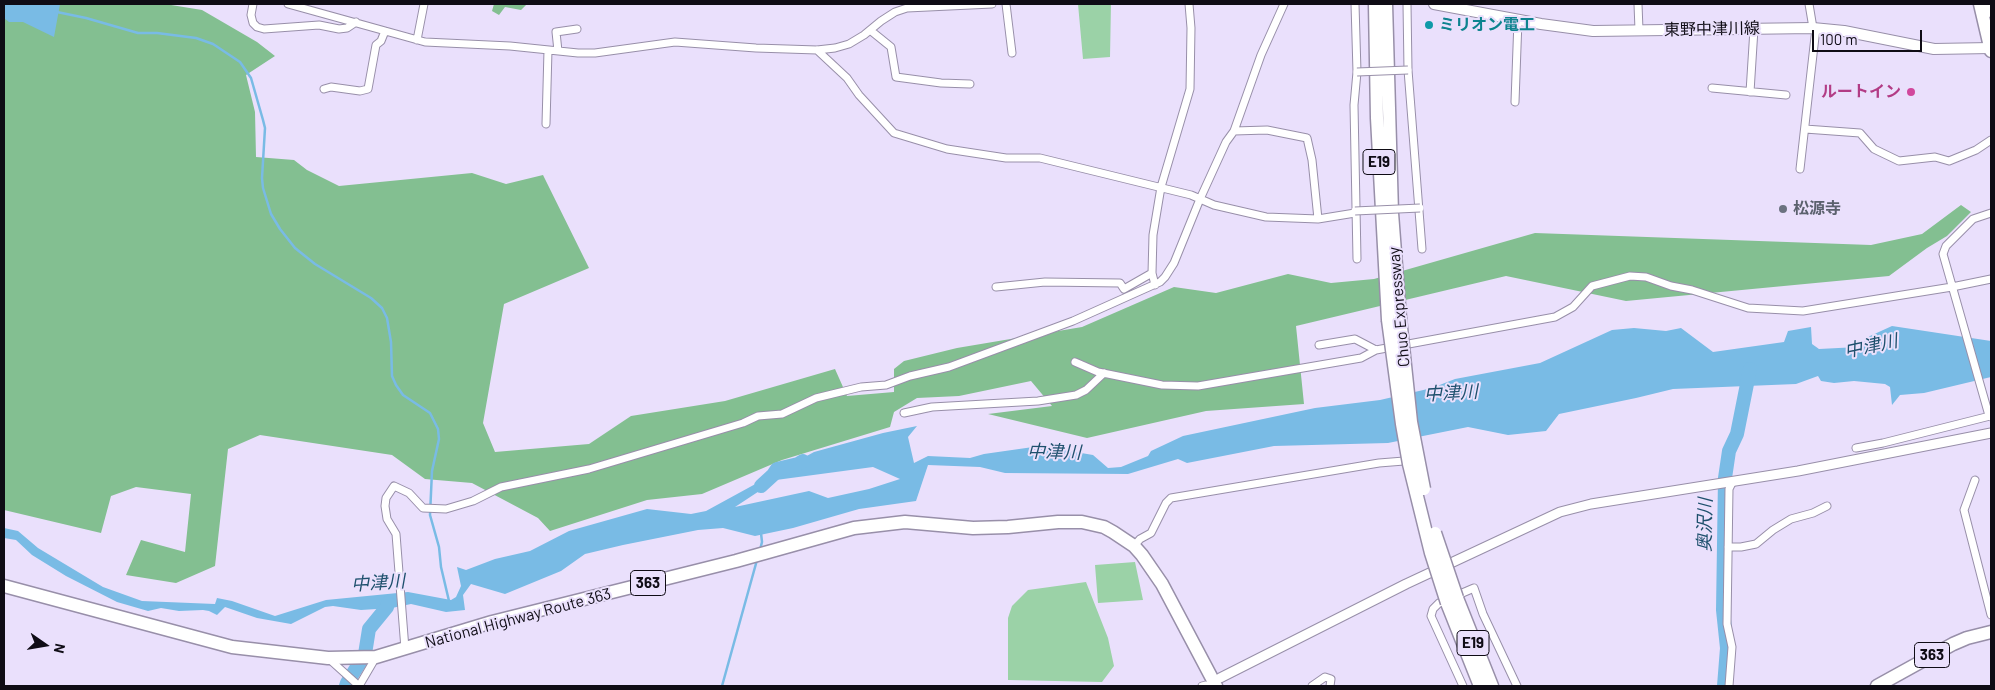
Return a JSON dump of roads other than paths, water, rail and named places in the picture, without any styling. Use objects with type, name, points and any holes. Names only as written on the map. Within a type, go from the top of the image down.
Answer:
[{"type":"highway","name":"Chuo Expressway","points":[[1375,4],[1377,118],[1394,319],[1404,369],[1418,464],[1452,601],[1480,686]]},
{"type":"highway","name":"Chuo Expressway","points":[[1386,4],[1394,319]]},
{"type":"highway","points":[[1980,4],[1991,49]]},
{"type":"highway","points":[[1990,4],[1991,11]]},
{"type":"highway","name":"National Highway Route 363","points":[[4,586],[232,647],[328,658],[376,657],[404,645],[736,561],[854,528],[891,522],[916,522],[973,528],[1082,522],[1104,527],[1134,546],[1142,555],[1157,575],[1211,684]]},
{"type":"highway","name":"Chuo Expressway","points":[[1452,601],[1492,686]]},
{"type":"highway","name":"363","points":[[1877,686],[1953,644],[1967,638],[1991,632]]},
{"type":"main road","name":"東野中津川線","points":[[1434,4],[1518,20],[1593,31],[1815,28],[1844,31],[1934,49],[1991,49]]},
{"type":"street","points":[[253,4],[251,16],[253,23],[257,27],[319,25],[339,29],[347,28],[356,22]]},
{"type":"street","points":[[288,4],[435,44],[595,53],[674,42],[817,50],[849,44],[895,12],[913,6],[992,4]]},
{"type":"street","points":[[417,40],[424,4]]},
{"type":"street","points":[[1006,4],[1012,53]]},
{"type":"street","points":[[1155,285],[1152,273],[1153,235],[1160,188],[1190,90],[1191,28],[1189,4]]},
{"type":"street","points":[[404,645],[396,534],[387,519],[385,506],[386,498],[394,486],[409,493],[423,508],[446,509],[473,501],[501,487],[589,469],[743,423],[758,416],[782,414],[816,398],[845,390],[886,384],[949,367],[1073,322],[1155,285],[1165,277],[1174,263],[1200,199],[1226,142],[1234,131],[1261,55],[1284,4]]},
{"type":"street","points":[[1355,4],[1357,72],[1354,105],[1357,259]]},
{"type":"street","points":[[1407,4],[1408,70],[1422,249]]},
{"type":"street","points":[[1638,4],[1639,30]]},
{"type":"street","points":[[1800,169],[1815,28],[1809,4]]},
{"type":"street","points":[[1515,102],[1518,20]]},
{"type":"street","points":[[558,51],[556,32],[578,29]]},
{"type":"street","points":[[1750,92],[1754,29]]},
{"type":"street","points":[[870,30],[891,47],[896,77],[940,84],[970,84]]},
{"type":"street","points":[[324,89],[331,87],[360,91],[368,89],[376,45],[381,41],[385,31]]},
{"type":"street","points":[[546,124],[548,50]]},
{"type":"street","points":[[817,50],[847,78],[859,95],[894,133],[947,149],[1006,158],[1040,158],[1190,195],[1228,209],[1266,217],[1318,219],[1355,212],[1420,208]]},
{"type":"street","points":[[1357,72],[1408,70]]},
{"type":"street","points":[[1712,88],[1786,95]]},
{"type":"street","points":[[1805,129],[1860,133],[1874,149],[1899,161],[1935,157],[1949,161],[1976,150],[1991,140]]},
{"type":"street","points":[[1234,131],[1267,130],[1307,138],[1312,160],[1318,219]]},
{"type":"street","points":[[1856,448],[1883,443],[1990,415],[1943,254],[1946,246],[1973,219],[1991,213]]},
{"type":"street","points":[[996,287],[1045,282],[1120,283],[1124,289],[1152,273]]},
{"type":"street","points":[[1075,362],[1104,373],[1162,385],[1198,386],[1361,358],[1376,350],[1555,317],[1573,307],[1592,286],[1630,276],[1646,277],[1748,308],[1803,311],[1991,279]]},
{"type":"street","points":[[1319,345],[1354,339],[1376,350]]},
{"type":"street","points":[[904,413],[932,407],[1038,401],[1069,396],[1086,390],[1104,373]]},
{"type":"street","points":[[1211,684],[1406,584],[1553,515],[1591,504],[1850,461],[1991,433]]},
{"type":"street","points":[[1134,546],[1140,539],[1151,533],[1166,503],[1171,498],[1379,463],[1404,461]]},
{"type":"street","points":[[1976,480],[1964,510],[1991,615]]},
{"type":"street","points":[[1729,686],[1732,647],[1728,624],[1728,548],[1729,489],[1732,481]]},
{"type":"street","points":[[1728,548],[1741,548],[1756,544],[1773,530],[1791,519],[1813,513],[1827,506]]},
{"type":"street","points":[[1462,686],[1431,616],[1433,609],[1439,602],[1474,588],[1482,614],[1517,686]]},
{"type":"street","points":[[328,658],[359,686],[376,657]]},
{"type":"street","points":[[1312,686],[1325,676],[1331,679],[1330,686]]},
{"type":"water","points":[[60,4],[54,37],[23,22],[9,22],[4,18],[4,5]]},
{"type":"water","points":[[1892,326],[1991,341],[1991,377],[1924,393],[1900,395],[1892,405],[1890,387],[1885,384],[1854,381],[1834,383],[1821,381],[1818,376],[1796,384],[1673,389],[1559,414],[1546,431],[1508,435],[1468,427],[1388,443],[1274,446],[1187,463],[1178,459],[1128,474],[1005,473],[980,467],[928,465],[916,501],[859,509],[793,528],[755,536],[723,528],[698,530],[623,545],[585,554],[561,571],[505,594],[471,584],[463,595],[465,610],[446,612],[411,604],[392,608],[361,610],[333,606],[325,607],[291,624],[257,618],[225,607],[217,615],[203,610],[179,611],[161,608],[148,611],[117,602],[66,576],[32,555],[16,540],[4,538],[4,528],[18,531],[38,548],[103,587],[142,601],[215,604],[217,598],[232,601],[275,616],[326,600],[408,592],[451,600],[456,597],[461,586],[457,567],[466,570],[495,559],[530,551],[569,531],[647,509],[691,514],[706,511],[814,452],[883,433],[917,426],[908,437],[914,463],[928,456],[970,458],[984,454],[1040,446],[1093,455],[1108,468],[1121,467],[1148,456],[1151,451],[1183,436],[1315,408],[1380,400],[1432,388],[1455,379],[1540,363],[1612,330],[1634,328],[1666,331],[1681,328],[1713,352],[1784,342],[1788,331],[1811,327],[1812,344],[1819,349],[1858,347],[1870,336]],"holes":[[[873,467],[900,479],[869,489],[828,498],[809,491],[735,507],[776,480]]]},
{"type":"waterway","points":[[57,12],[138,33],[157,33],[196,38],[213,44],[240,62],[251,78],[265,128],[262,178],[271,214],[295,248],[315,264],[371,298],[382,308],[387,318],[391,342],[392,376],[396,385],[403,395],[430,413],[438,429],[439,439],[432,471],[430,515],[439,547],[441,567],[449,601]]},
{"type":"waterway","name":"奥沢川","points":[[1724,686],[1727,648],[1723,610],[1725,478],[1729,451],[1737,434],[1750,369]]},
{"type":"waterway","name":"中津川","points":[[761,486],[777,469],[803,461]]},
{"type":"waterway","points":[[760,550],[762,542],[761,533]]},
{"type":"waterway","points":[[722,686],[757,560]]},
{"type":"waterway","points":[[346,686],[365,654],[369,629],[387,607],[388,603]]},
{"type":"place","name":"ミリオン電工","points":[[1429,25]]},
{"type":"place","name":"ルートイン","points":[[1911,92]]},
{"type":"place","name":"松源寺","points":[[1783,209]]}]
